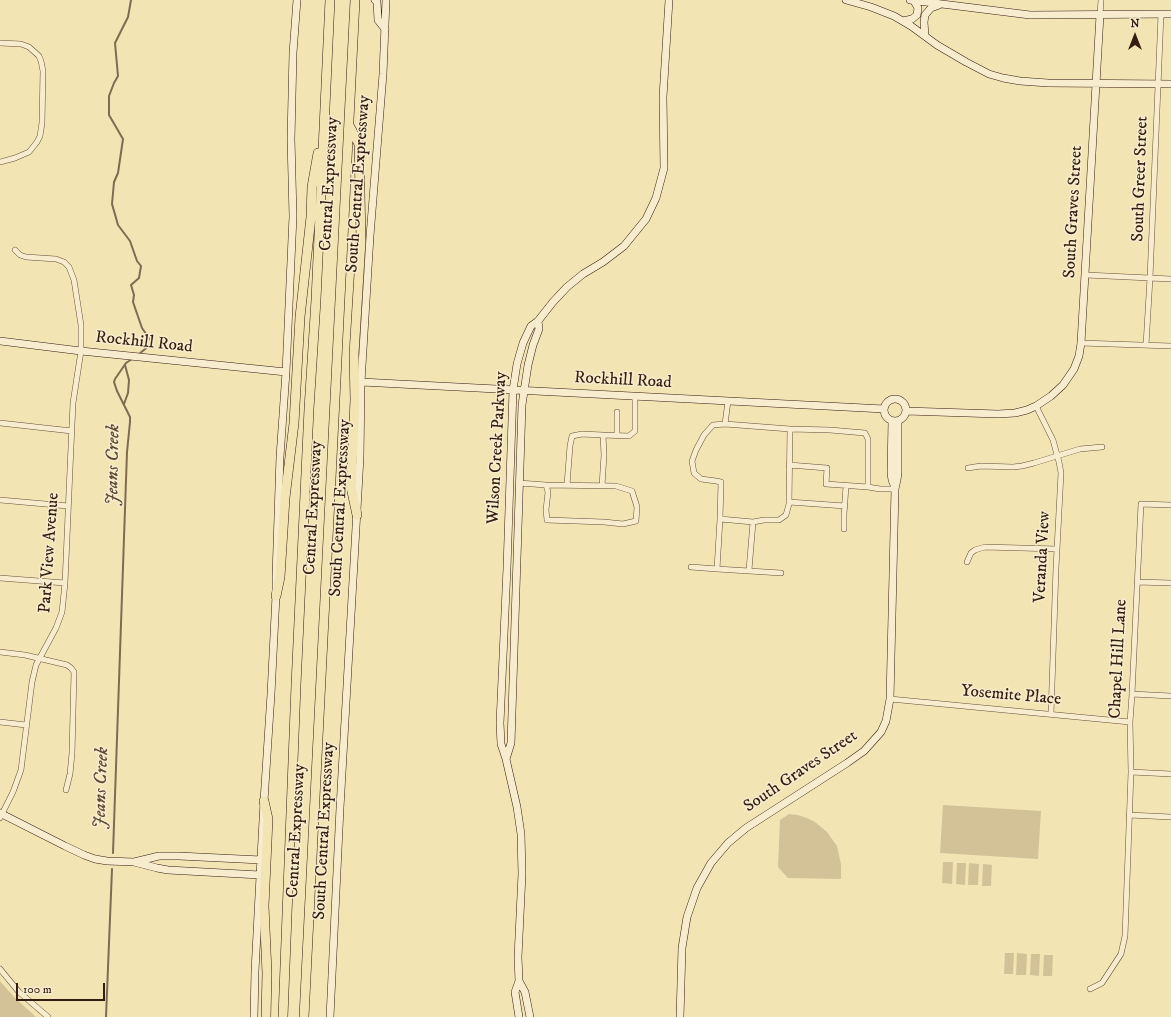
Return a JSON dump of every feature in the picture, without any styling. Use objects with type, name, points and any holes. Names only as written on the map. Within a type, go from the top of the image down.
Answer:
[{"type":"highway","points":[[326,0],[329,21]]},
{"type":"highway","name":"Central Expressway","points":[[283,1017],[296,685],[330,0]]},
{"type":"highway","name":"Central Expressway","points":[[304,1017],[355,0]]},
{"type":"highway","points":[[276,596],[280,577],[285,498],[294,423],[300,318],[311,217],[312,187],[324,120]]},
{"type":"highway","points":[[348,125],[359,144],[361,241],[354,354],[355,400],[351,487],[357,516]]},
{"type":"highway","points":[[264,802],[268,819],[264,906],[267,974],[266,1017]]},
{"type":"main road","points":[[254,1017],[260,875],[276,596],[279,486],[286,372],[292,216],[291,139],[293,53],[297,0]]},
{"type":"main road","points":[[296,13],[303,0]]},
{"type":"main road","points":[[375,0],[377,2],[378,20],[385,29]]},
{"type":"main road","name":"South Central Expressway","points":[[330,1017],[360,456],[361,382],[370,236],[383,74],[386,0]]},
{"type":"main road","points":[[538,321],[567,287],[583,274],[603,262],[624,246],[646,220],[656,198],[664,168],[663,97],[668,0]]},
{"type":"main road","points":[[846,0],[871,6],[903,22],[975,67],[989,74],[1003,78],[1037,83],[1171,84]]},
{"type":"main road","points":[[903,22],[912,19],[917,15],[918,8],[912,0]]},
{"type":"main road","points":[[912,0],[1023,15],[1100,16],[1171,14]]},
{"type":"main road","points":[[925,36],[924,18],[931,8],[941,4]]},
{"type":"main road","name":"South Graves Street","points":[[1036,406],[1051,396],[1063,385],[1074,369],[1079,356],[1086,275],[1100,16]]},
{"type":"main road","name":"Wilson Creek Parkway","points":[[506,759],[511,743],[523,391],[533,345],[539,329],[538,321],[531,326],[523,343],[517,364],[513,390],[500,723],[501,744],[506,759],[522,834],[518,962],[519,981],[515,992],[519,1017]]},
{"type":"main road","name":"Rockhill Road","points":[[0,341],[81,351],[286,372]]},
{"type":"main road","name":"Rockhill Road","points":[[361,382],[884,409]]},
{"type":"main road","points":[[894,400],[901,402],[906,411],[903,417],[895,421],[886,418],[884,409],[888,402],[894,400]]},
{"type":"main road","points":[[906,411],[998,414],[1015,413],[1036,406]]},
{"type":"main road","name":"South Graves Street","points":[[680,1017],[684,928],[692,898],[701,878],[714,858],[728,843],[746,828],[864,751],[881,732],[886,721],[890,699],[895,488],[891,474],[895,421]]},
{"type":"main road","points":[[1,815],[84,855],[106,861],[134,862],[157,868],[260,875]]},
{"type":"main road","points":[[134,862],[159,856],[261,860]]},
{"type":"main road","points":[[196,857],[196,871]]},
{"type":"main road","name":"Wilson Creek Parkway","points":[[519,981],[525,992],[530,1017]]},
{"type":"street","points":[[1100,16],[1101,0]]},
{"type":"street","name":"South Greer Street","points":[[1146,345],[1161,14]]},
{"type":"street","points":[[0,43],[22,44],[29,47],[39,56],[43,72],[43,116],[40,136],[29,152],[0,162]]},
{"type":"street","name":"Park View Avenue","points":[[1,815],[19,778],[32,682],[39,658],[60,620],[64,605],[74,393],[81,351],[80,317],[74,280],[69,267],[64,262],[56,259],[26,257],[20,255],[15,250]]},
{"type":"street","points":[[1086,275],[1171,279]]},
{"type":"street","points":[[1081,343],[1171,346]]},
{"type":"street","points":[[567,485],[572,436],[582,434],[629,436],[635,431],[636,396]]},
{"type":"street","points":[[725,424],[728,401]]},
{"type":"street","name":"Veranda View","points":[[1036,406],[1053,440],[1061,473],[1051,714]]},
{"type":"street","points":[[617,412],[617,436]]},
{"type":"street","points":[[0,424],[72,431]]},
{"type":"street","points":[[717,569],[721,482],[700,479],[694,474],[692,461],[704,435],[712,425],[725,424],[865,433],[868,439],[868,487]]},
{"type":"street","points":[[720,519],[753,522],[779,520],[786,515],[789,502],[790,429]]},
{"type":"street","points":[[602,486],[604,455],[602,440],[603,435]]},
{"type":"street","points":[[968,468],[981,466],[1022,466],[1080,449],[1102,447]]},
{"type":"street","points":[[789,465],[827,468],[826,484],[880,489],[895,488]]},
{"type":"street","points":[[519,483],[616,486],[632,491],[637,507],[636,521],[623,524],[547,520],[546,510],[548,492],[546,485]]},
{"type":"street","points":[[844,529],[846,486]]},
{"type":"street","points":[[0,500],[68,506]]},
{"type":"street","points":[[789,502],[845,506]]},
{"type":"street","name":"Chapel Hill Lane","points":[[1090,989],[1102,983],[1121,954],[1125,936],[1131,772],[1130,722],[1141,504],[1171,505]]},
{"type":"street","points":[[749,570],[753,522]]},
{"type":"street","points":[[967,562],[971,553],[985,547],[1057,549]]},
{"type":"street","points":[[691,567],[781,573]]},
{"type":"street","points":[[0,578],[65,584]]},
{"type":"street","points":[[1137,582],[1171,583]]},
{"type":"street","points":[[0,652],[39,658],[67,665],[74,672],[72,753],[70,774],[66,790]]},
{"type":"street","points":[[1132,694],[1171,696]]},
{"type":"street","name":"Yosemite Place","points":[[890,699],[1130,722]]},
{"type":"street","points":[[0,722],[26,725]]},
{"type":"street","points":[[1131,772],[1171,774]]},
{"type":"street","points":[[1129,815],[1171,817]]},
{"type":"street","points":[[0,969],[19,992],[48,1017]]},
{"type":"shaded area","points":[[943,805],[1041,811],[1038,859],[940,853]]},
{"type":"shaded area","points":[[789,814],[807,818],[815,822],[827,832],[837,846],[841,864],[841,879],[788,878],[778,867],[780,820]]},
{"type":"shaded area","points":[[943,862],[953,862],[952,884],[942,883]]},
{"type":"shaded area","points":[[957,863],[966,863],[965,885],[956,884]]},
{"type":"shaded area","points":[[969,863],[979,864],[978,885],[968,885]]},
{"type":"shaded area","points":[[983,864],[992,865],[991,886],[982,886]]},
{"type":"shaded area","points":[[1005,953],[1014,953],[1013,974],[1004,974]]},
{"type":"shaded area","points":[[1017,953],[1027,954],[1026,975],[1016,975]]},
{"type":"shaded area","points":[[1031,954],[1040,954],[1039,976],[1030,975]]},
{"type":"shaded area","points":[[1044,955],[1053,955],[1052,976],[1043,976]]},
{"type":"shaded area","points":[[0,981],[14,997],[36,1017],[0,1017]]},
{"type":"waterway","name":"Jeans Creek","points":[[131,0],[128,17],[115,43],[118,76],[109,96],[109,115],[123,139],[118,173],[114,182],[112,204],[118,225],[130,241],[137,261],[141,266],[139,278],[131,285],[134,295],[133,302],[142,328],[151,341],[150,345],[139,354]]},
{"type":"waterway","name":"Jeans Creek","points":[[113,853],[127,452],[130,422],[130,417],[114,382],[126,363],[132,359]]},
{"type":"waterway","points":[[124,404],[128,393],[129,380],[125,365]]},
{"type":"waterway","name":"Jeans Creek","points":[[106,1017],[112,869]]}]
